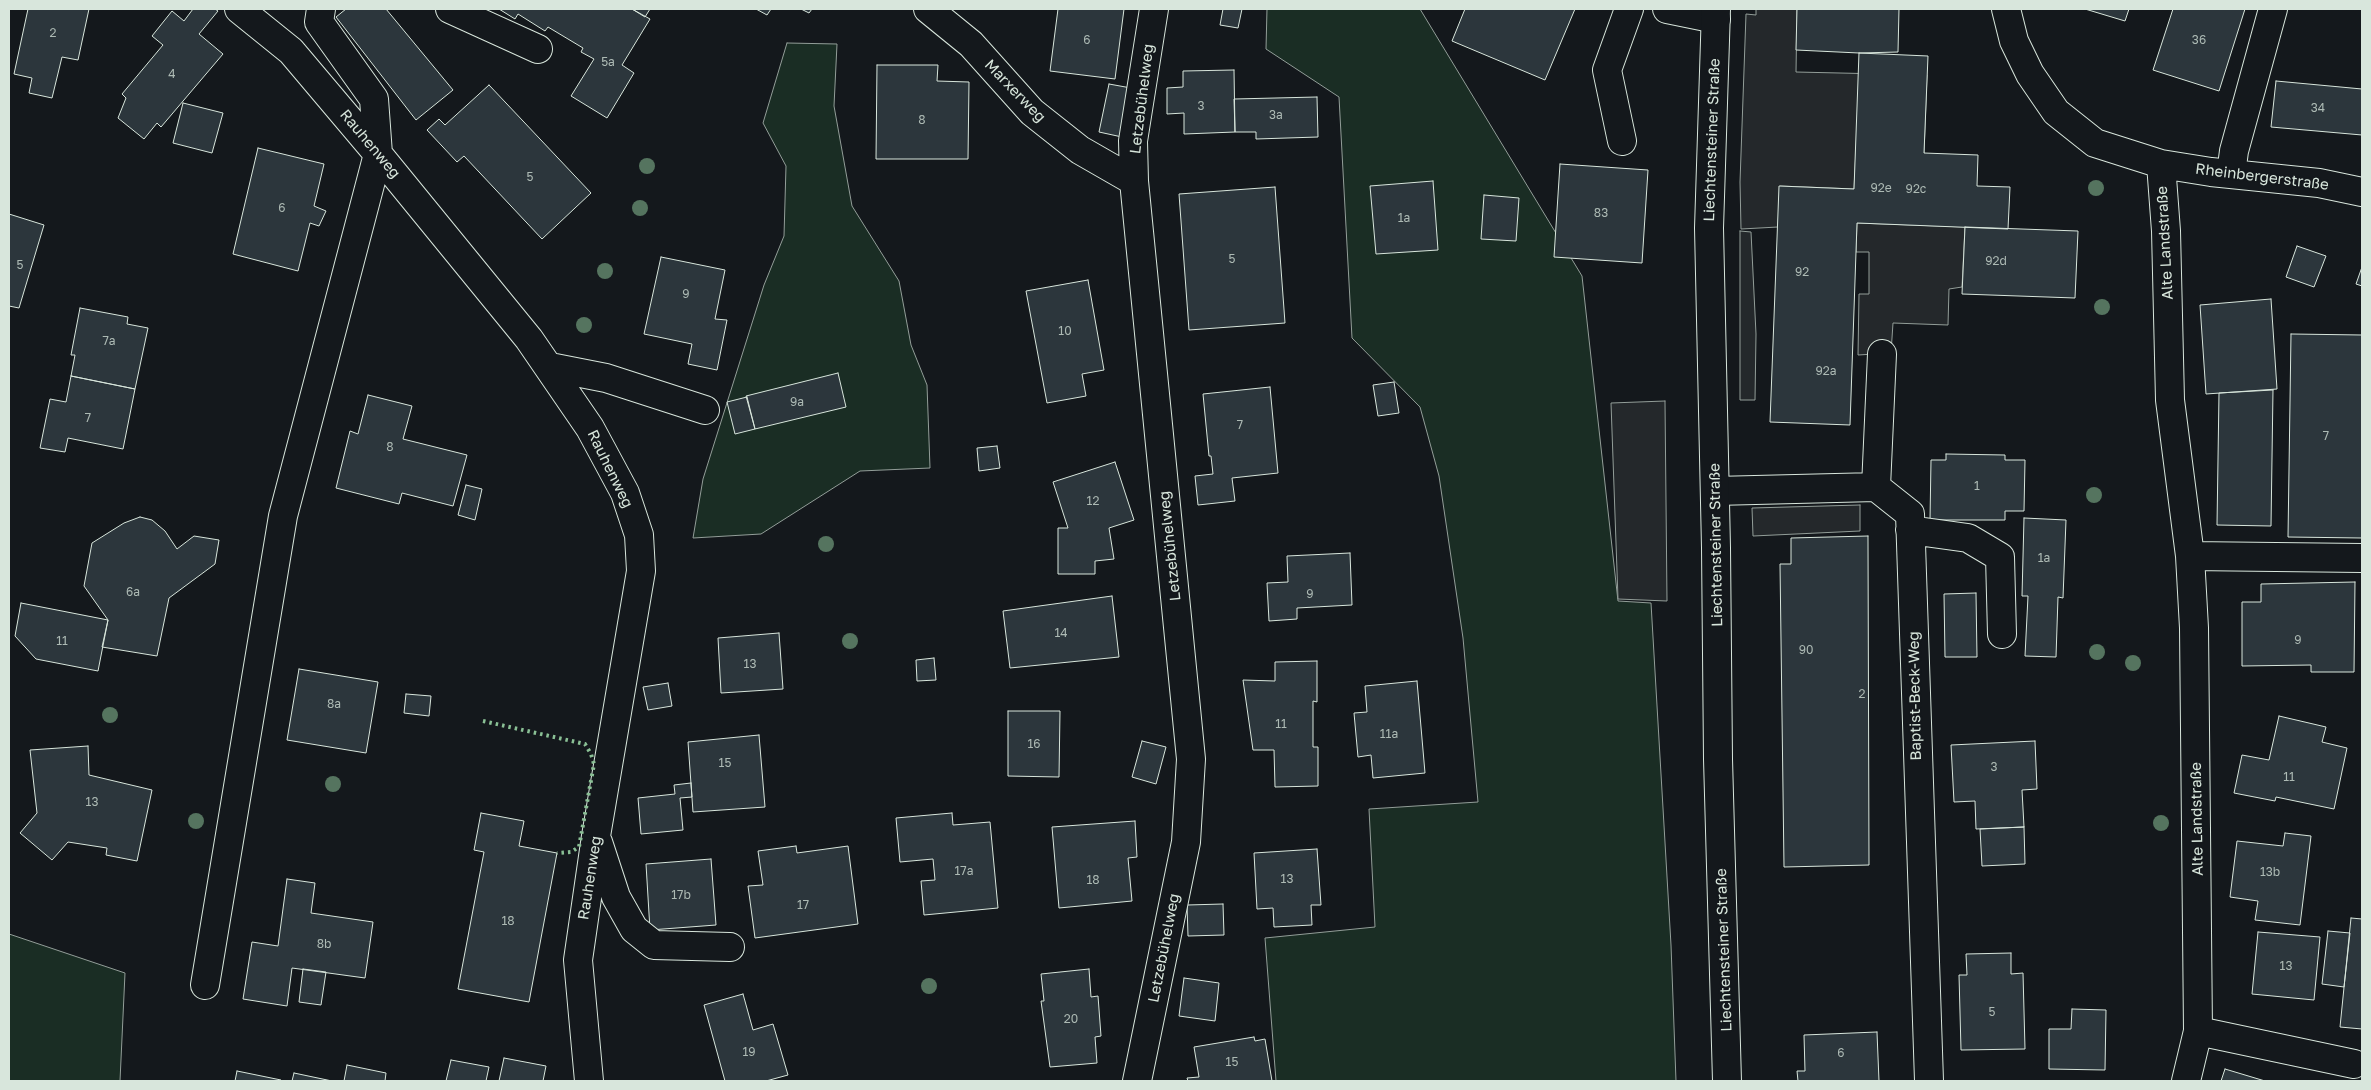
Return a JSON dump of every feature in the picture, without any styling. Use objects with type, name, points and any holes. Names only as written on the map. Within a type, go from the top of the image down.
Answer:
[{"type":"street","name":"Rauhenweg","points":[[239,9],[291,51],[378,154],[550,367],[590,428],[625,493],[639,535],[641,571],[596,836],[578,960],[589,1081]]},
{"type":"street","points":[[204,985],[283,516],[378,154],[374,99],[319,22],[321,9]]},
{"type":"street","points":[[450,9],[538,48]]},
{"type":"street","name":"Marxerweg","points":[[928,9],[971,44],[1032,112],[1080,150],[1134,181]]},
{"type":"street","name":"Letzebühelweg","points":[[1136,1081],[1186,842],[1191,759],[1134,181],[1133,142],[1154,9]]},
{"type":"street","points":[[1622,141],[1607,70],[1629,9]]},
{"type":"street","points":[[1667,9],[1716,14]]},
{"type":"street","name":"Alte Landstraße","points":[[2006,9],[2014,41],[2030,74],[2056,112],[2096,143],[2162,164],[2166,231],[2170,400],[2190,556],[2195,687],[2198,1031],[2186,1081]]},
{"type":"street","points":[[2232,174],[2234,151],[2273,9]]},
{"type":"street","name":"Liechtensteiner Straße","points":[[1716,14],[1709,228],[1715,491],[1718,759],[1727,1081]]},
{"type":"street","name":"Rheinbergerstraße","points":[[2162,164],[2232,174],[2319,183],[2362,192]]},
{"type":"street","points":[[1715,491],[1876,487],[1882,354]]},
{"type":"street","points":[[550,367],[606,378],[705,410]]},
{"type":"street","name":"Baptist-Beck-Weg","points":[[1876,487],[1910,514],[1917,762],[1930,1081]]},
{"type":"street","points":[[1910,530],[1968,538],[2000,557],[2002,634]]},
{"type":"street","points":[[2190,556],[2362,558]]},
{"type":"street","points":[[596,836],[616,897],[634,929],[654,945],[730,947]]},
{"type":"street","points":[[2198,1031],[2354,1064]]},
{"type":"green space","points":[[1267,9],[1420,9],[1582,276],[1618,601],[1651,603],[1671,945],[1676,1081],[1276,1081],[1265,938],[1375,927],[1369,809],[1478,802],[1463,638],[1439,476],[1420,407],[1352,338],[1339,97],[1266,49]]},
{"type":"green space","points":[[787,43],[837,44],[834,106],[852,206],[899,281],[911,345],[927,385],[930,468],[860,471],[761,534],[693,538],[703,479],[764,285],[784,236],[786,166],[763,123]]},
{"type":"green space","points":[[9,934],[125,973],[120,1081],[9,1081]]},
{"type":"shaded area","points":[[1756,9],[1797,9],[1796,72],[1927,75],[1924,153],[1856,149],[1854,189],[1780,186],[1778,227],[1741,229],[1740,182],[1746,14],[1756,15]]},
{"type":"shaded area","points":[[1857,223],[1965,227],[1962,287],[1949,289],[1948,325],[1893,323],[1891,353],[1858,355],[1859,294],[1869,294],[1869,252],[1856,252]]},
{"type":"shaded area","points":[[1740,231],[1751,232],[1756,334],[1755,400],[1740,400]]},
{"type":"shaded area","points":[[1665,401],[1667,601],[1618,599],[1611,403]]},
{"type":"shaded area","points":[[1860,505],[1860,531],[1753,536],[1752,508]]},
{"type":"building","points":[[28,9],[89,9],[78,60],[62,57],[52,98],[29,93],[32,78],[14,74]]},
{"type":"building","points":[[193,9],[215,9],[218,11],[199,34],[223,54],[161,127],[157,123],[144,139],[118,118],[126,98],[122,94],[163,45],[152,36],[172,11],[184,21]]},
{"type":"building","points":[[346,9],[386,9],[453,90],[416,120],[336,17]]},
{"type":"building","points":[[499,9],[632,9],[650,19],[622,65],[634,73],[607,118],[571,96],[594,59],[581,52],[583,48],[548,27],[545,31],[518,14],[515,19]]},
{"type":"building","points":[[632,9],[650,9],[645,17]]},
{"type":"building","points":[[756,9],[771,9],[767,15]]},
{"type":"building","points":[[801,9],[812,9],[809,13]]},
{"type":"building","points":[[1058,9],[1124,9],[1115,79],[1050,71]]},
{"type":"building","points":[[1223,9],[1242,9],[1238,28],[1220,25]]},
{"type":"building","points":[[1465,9],[1575,9],[1545,80],[1452,41]]},
{"type":"building","points":[[1797,9],[1899,9],[1898,52],[1859,53],[1796,50]]},
{"type":"building","points":[[2085,9],[2129,9],[2125,21]]},
{"type":"building","points":[[2173,9],[2245,9],[2219,91],[2153,70]]},
{"type":"building","points":[[1859,53],[1928,56],[1924,153],[1978,155],[1977,186],[2010,187],[2008,229],[1857,223],[1850,425],[1770,422],[1779,186],[1854,189]]},
{"type":"building","points":[[877,65],[938,65],[937,81],[969,82],[968,159],[876,159]]},
{"type":"building","points":[[1234,70],[1235,132],[1184,134],[1184,113],[1167,114],[1167,88],[1183,87],[1183,71]]},
{"type":"building","points":[[2276,81],[2362,89],[2362,135],[2271,127]]},
{"type":"building","points":[[1109,84],[1131,88],[1122,137],[1099,132]]},
{"type":"building","points":[[489,85],[591,193],[542,239],[464,156],[457,162],[427,130],[439,119],[445,125]]},
{"type":"building","points":[[1317,97],[1318,137],[1256,139],[1256,132],[1235,132],[1234,99]]},
{"type":"building","points":[[183,103],[223,113],[212,153],[173,143]]},
{"type":"building","points":[[258,148],[324,164],[314,206],[326,211],[319,226],[310,223],[298,271],[233,254]]},
{"type":"building","points":[[1560,164],[1648,170],[1642,263],[1554,257]]},
{"type":"building","points":[[1433,181],[1438,250],[1376,254],[1370,186]]},
{"type":"building","points":[[1275,187],[1285,323],[1189,330],[1179,194]]},
{"type":"building","points":[[1484,195],[1519,198],[1516,241],[1481,239]]},
{"type":"building","points":[[9,214],[44,225],[19,308],[9,306]]},
{"type":"building","points":[[1965,227],[2078,231],[2075,298],[1962,294]]},
{"type":"building","points":[[2297,246],[2326,256],[2314,287],[2286,277]]},
{"type":"building","points":[[661,257],[725,270],[715,319],[727,320],[717,370],[688,364],[692,344],[644,334]]},
{"type":"building","points":[[2362,267],[2362,286],[2356,284]]},
{"type":"building","points":[[1088,280],[1104,370],[1082,374],[1086,396],[1047,403],[1026,291]]},
{"type":"building","points":[[2271,299],[2277,389],[2206,394],[2200,305]]},
{"type":"building","points":[[80,308],[128,317],[127,324],[148,328],[135,389],[71,376],[75,355],[71,355]]},
{"type":"building","points":[[2291,334],[2362,335],[2362,538],[2288,537]]},
{"type":"building","points":[[838,373],[846,407],[755,429],[746,396]]},
{"type":"building","points":[[71,376],[135,389],[123,449],[68,438],[65,452],[40,448],[50,399],[66,402]]},
{"type":"building","points":[[1394,382],[1399,413],[1378,416],[1373,385]]},
{"type":"building","points":[[1270,387],[1278,473],[1232,478],[1235,501],[1198,505],[1195,476],[1213,474],[1211,456],[1209,456],[1203,394]]},
{"type":"building","points":[[2273,390],[2271,526],[2217,525],[2219,393]]},
{"type":"building","points":[[368,395],[412,406],[403,439],[467,455],[453,506],[402,493],[399,504],[336,488],[350,431],[358,434]]},
{"type":"building","points":[[747,397],[755,429],[735,434],[727,402]]},
{"type":"building","points":[[997,446],[1000,468],[979,471],[977,448]]},
{"type":"building","points":[[1946,454],[2005,455],[2005,460],[2025,460],[2024,511],[2005,511],[2005,520],[1930,520],[1931,460],[1946,460]]},
{"type":"building","points":[[1115,462],[1134,520],[1109,528],[1114,559],[1095,561],[1095,574],[1058,574],[1058,528],[1068,528],[1053,482]]},
{"type":"building","points":[[466,485],[482,489],[475,520],[458,515]]},
{"type":"building","points":[[140,517],[152,520],[165,531],[177,549],[194,536],[219,540],[215,564],[169,598],[157,656],[102,647],[108,620],[84,586],[92,543],[124,523]]},
{"type":"building","points":[[2024,518],[2066,520],[2063,598],[2058,597],[2056,657],[2025,656],[2028,596],[2022,596]]},
{"type":"building","points":[[1868,536],[1869,865],[1784,867],[1780,564],[1791,564],[1791,538]]},
{"type":"building","points":[[1350,553],[1352,605],[1297,608],[1297,619],[1269,621],[1267,583],[1288,582],[1287,556]]},
{"type":"building","points":[[2355,582],[2354,672],[2311,672],[2311,665],[2242,666],[2242,602],[2261,602],[2261,584]]},
{"type":"building","points":[[1976,593],[1977,657],[1945,657],[1944,594]]},
{"type":"building","points":[[1112,596],[1119,657],[1010,668],[1003,611]]},
{"type":"building","points":[[21,603],[108,620],[98,671],[36,659],[15,636]]},
{"type":"building","points":[[779,633],[783,689],[721,693],[718,638]]},
{"type":"building","points":[[934,658],[936,680],[917,681],[916,660]]},
{"type":"building","points":[[1317,661],[1317,702],[1313,701],[1313,747],[1318,747],[1318,786],[1275,787],[1274,750],[1253,750],[1243,680],[1275,681],[1275,662]]},
{"type":"building","points":[[299,669],[378,682],[366,753],[287,740]]},
{"type":"building","points":[[1417,681],[1425,773],[1373,778],[1371,755],[1358,757],[1354,713],[1367,712],[1365,686]]},
{"type":"building","points":[[668,683],[672,706],[648,710],[643,687]]},
{"type":"building","points":[[406,694],[431,696],[429,716],[404,713]]},
{"type":"building","points":[[1008,711],[1060,711],[1059,777],[1008,776]]},
{"type":"building","points":[[2279,716],[2326,727],[2322,742],[2347,748],[2334,809],[2276,797],[2275,801],[2234,793],[2242,755],[2269,760]]},
{"type":"building","points":[[759,735],[765,807],[693,812],[688,742]]},
{"type":"building","points":[[1142,741],[1166,747],[1156,784],[1132,777]]},
{"type":"building","points":[[2035,741],[2037,789],[2022,790],[2024,827],[1976,829],[1975,801],[1954,802],[1951,745]]},
{"type":"building","points":[[88,746],[89,775],[152,790],[137,861],[106,855],[107,848],[68,842],[52,860],[20,833],[37,813],[30,750]]},
{"type":"building","points":[[691,783],[692,797],[680,798],[683,830],[641,834],[638,798],[675,794],[674,785]]},
{"type":"building","points":[[481,813],[524,821],[519,846],[557,853],[529,1002],[458,989],[484,852],[474,850]]},
{"type":"building","points":[[952,813],[953,825],[990,822],[998,908],[924,915],[921,881],[935,880],[933,859],[900,862],[896,818]]},
{"type":"building","points":[[1135,821],[1137,857],[1128,858],[1132,901],[1059,908],[1052,827]]},
{"type":"building","points":[[2024,827],[2025,864],[1982,866],[1980,829]]},
{"type":"building","points":[[2285,833],[2311,836],[2300,925],[2255,920],[2258,901],[2230,897],[2237,841],[2283,846]]},
{"type":"building","points":[[796,846],[797,853],[848,846],[858,924],[755,938],[748,886],[763,885],[758,851]]},
{"type":"building","points":[[1317,849],[1321,905],[1311,905],[1312,925],[1274,927],[1273,908],[1257,909],[1254,853]]},
{"type":"building","points":[[711,859],[716,925],[650,930],[646,864]]},
{"type":"building","points":[[287,879],[315,883],[311,913],[373,922],[365,978],[292,968],[287,1006],[243,999],[252,942],[278,946]]},
{"type":"building","points":[[1223,904],[1224,935],[1188,936],[1187,905]]},
{"type":"building","points":[[2351,918],[2362,919],[2362,1029],[2340,1027]]},
{"type":"building","points":[[2328,931],[2350,933],[2344,987],[2322,984]]},
{"type":"building","points":[[2258,932],[2320,937],[2314,1000],[2252,994]]},
{"type":"building","points":[[2011,953],[2011,974],[2023,973],[2025,1049],[1961,1050],[1959,975],[1967,975],[1966,954]]},
{"type":"building","points":[[303,969],[326,972],[321,1005],[299,1002]]},
{"type":"building","points":[[1089,969],[1091,997],[1098,996],[1101,1036],[1095,1037],[1097,1063],[1050,1067],[1041,1001],[1044,1001],[1041,974]]},
{"type":"building","points":[[1184,978],[1219,983],[1215,1021],[1179,1016]]},
{"type":"building","points":[[743,994],[753,1030],[773,1024],[788,1075],[766,1081],[725,1081],[704,1005]]},
{"type":"building","points":[[2072,1009],[2106,1010],[2105,1070],[2049,1069],[2049,1029],[2071,1029]]},
{"type":"building","points":[[1877,1032],[1879,1081],[1798,1081],[1797,1071],[1805,1071],[1804,1035]]},
{"type":"building","points":[[1254,1037],[1255,1041],[1265,1039],[1272,1081],[1188,1081],[1187,1078],[1199,1077],[1194,1047]]},
{"type":"building","points":[[504,1058],[546,1066],[543,1081],[499,1081]]},
{"type":"building","points":[[451,1060],[489,1067],[486,1081],[446,1081]]},
{"type":"building","points":[[347,1065],[386,1073],[385,1081],[344,1081]]},
{"type":"building","points":[[2225,1069],[2265,1081],[2221,1081]]},
{"type":"building","points":[[237,1071],[281,1080],[281,1081],[235,1081]]},
{"type":"building","points":[[294,1073],[332,1081],[292,1081]]},
{"type":"hedge","points":[[483,721],[585,744],[591,754],[594,764],[579,847],[571,852],[557,853]]}]
